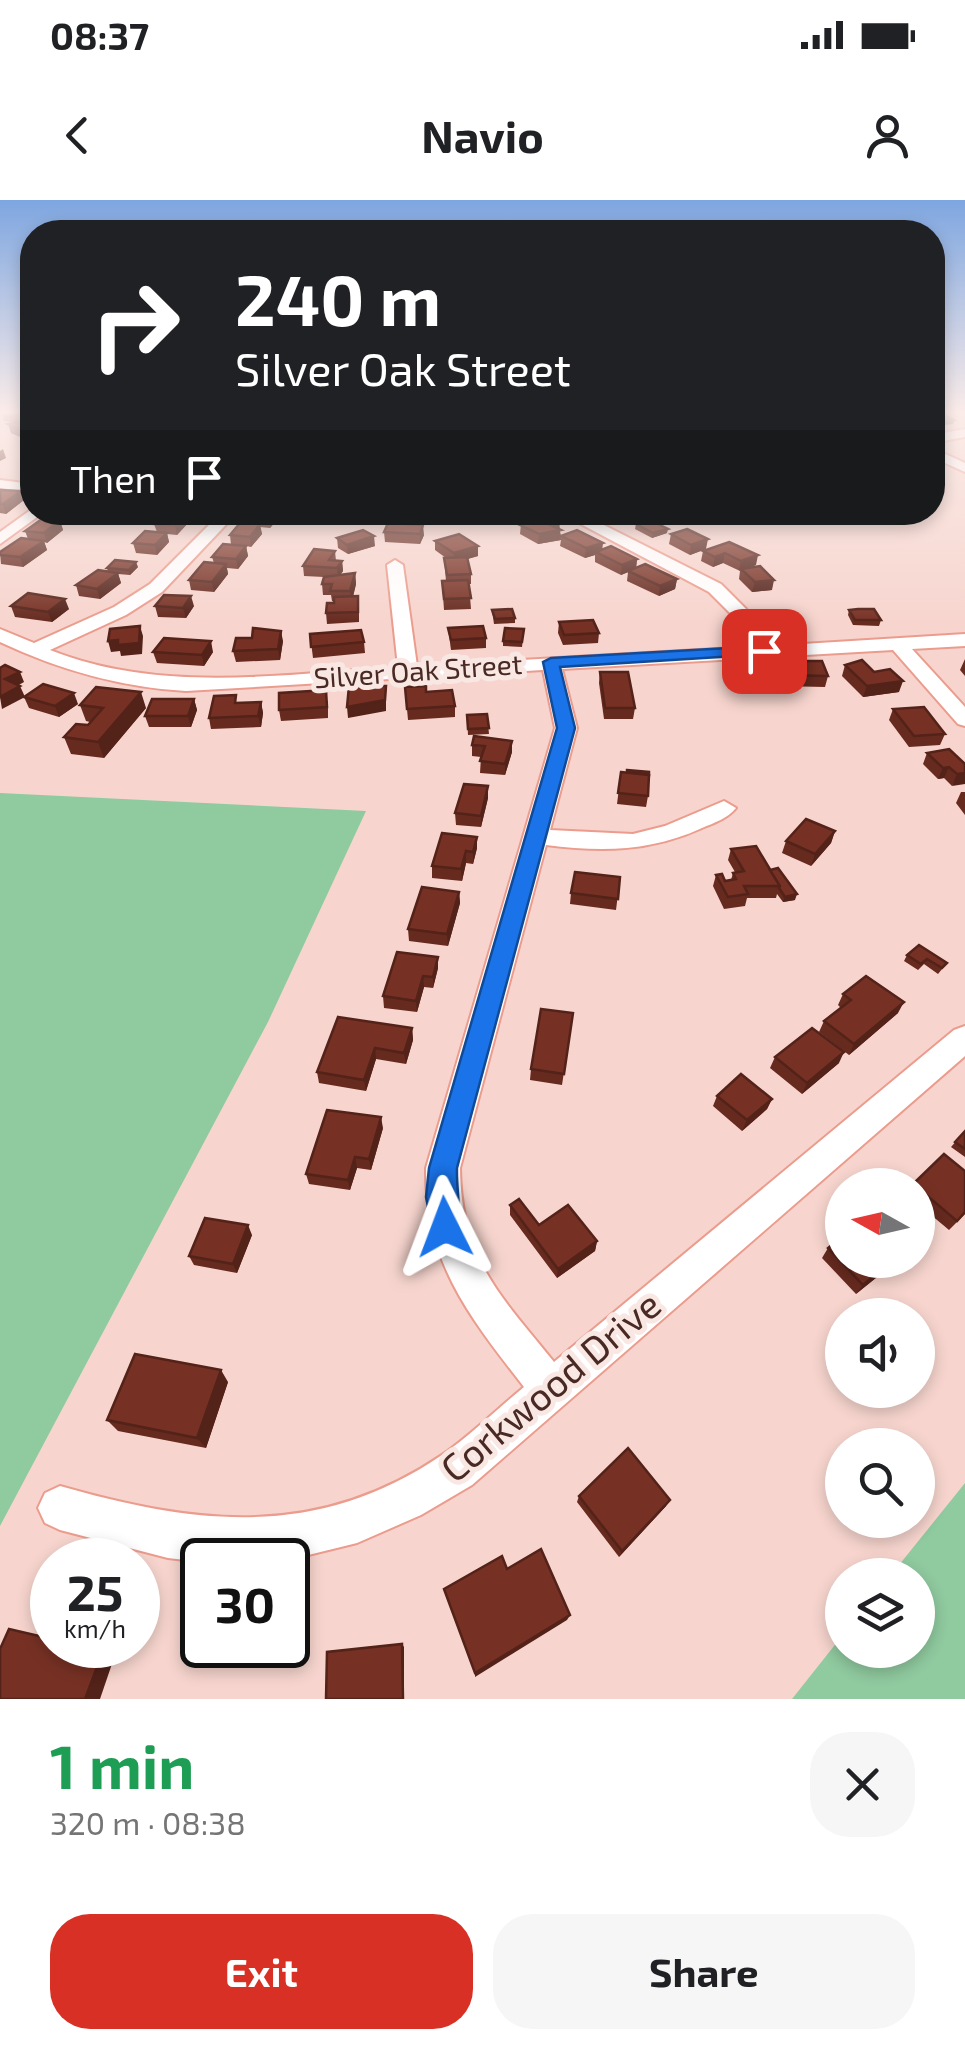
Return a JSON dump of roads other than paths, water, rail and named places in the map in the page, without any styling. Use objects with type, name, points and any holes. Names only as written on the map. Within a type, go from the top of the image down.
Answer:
[{"type":"street","points":[[33,651],[120,611],[156,588],[219,525]]},
{"type":"street","points":[[591,525],[715,588],[740,613],[764,651]]},
{"type":"street","points":[[395,565],[408,672]]},
{"type":"street","name":"Silver Oak Street","points":[[0,636],[99,676],[158,684],[965,640]]},
{"type":"street","points":[[898,644],[965,720]]},
{"type":"street","points":[[550,1389],[472,1288],[455,1258],[441,1197],[443,1168],[566,728],[551,662]]},
{"type":"street","points":[[536,836],[628,844],[678,832],[724,808]]},
{"type":"street","name":"Corkwood Drive","points":[[60,1508],[124,1528],[182,1540],[247,1543],[307,1537],[356,1524],[408,1501],[456,1470],[965,1038]]}]
